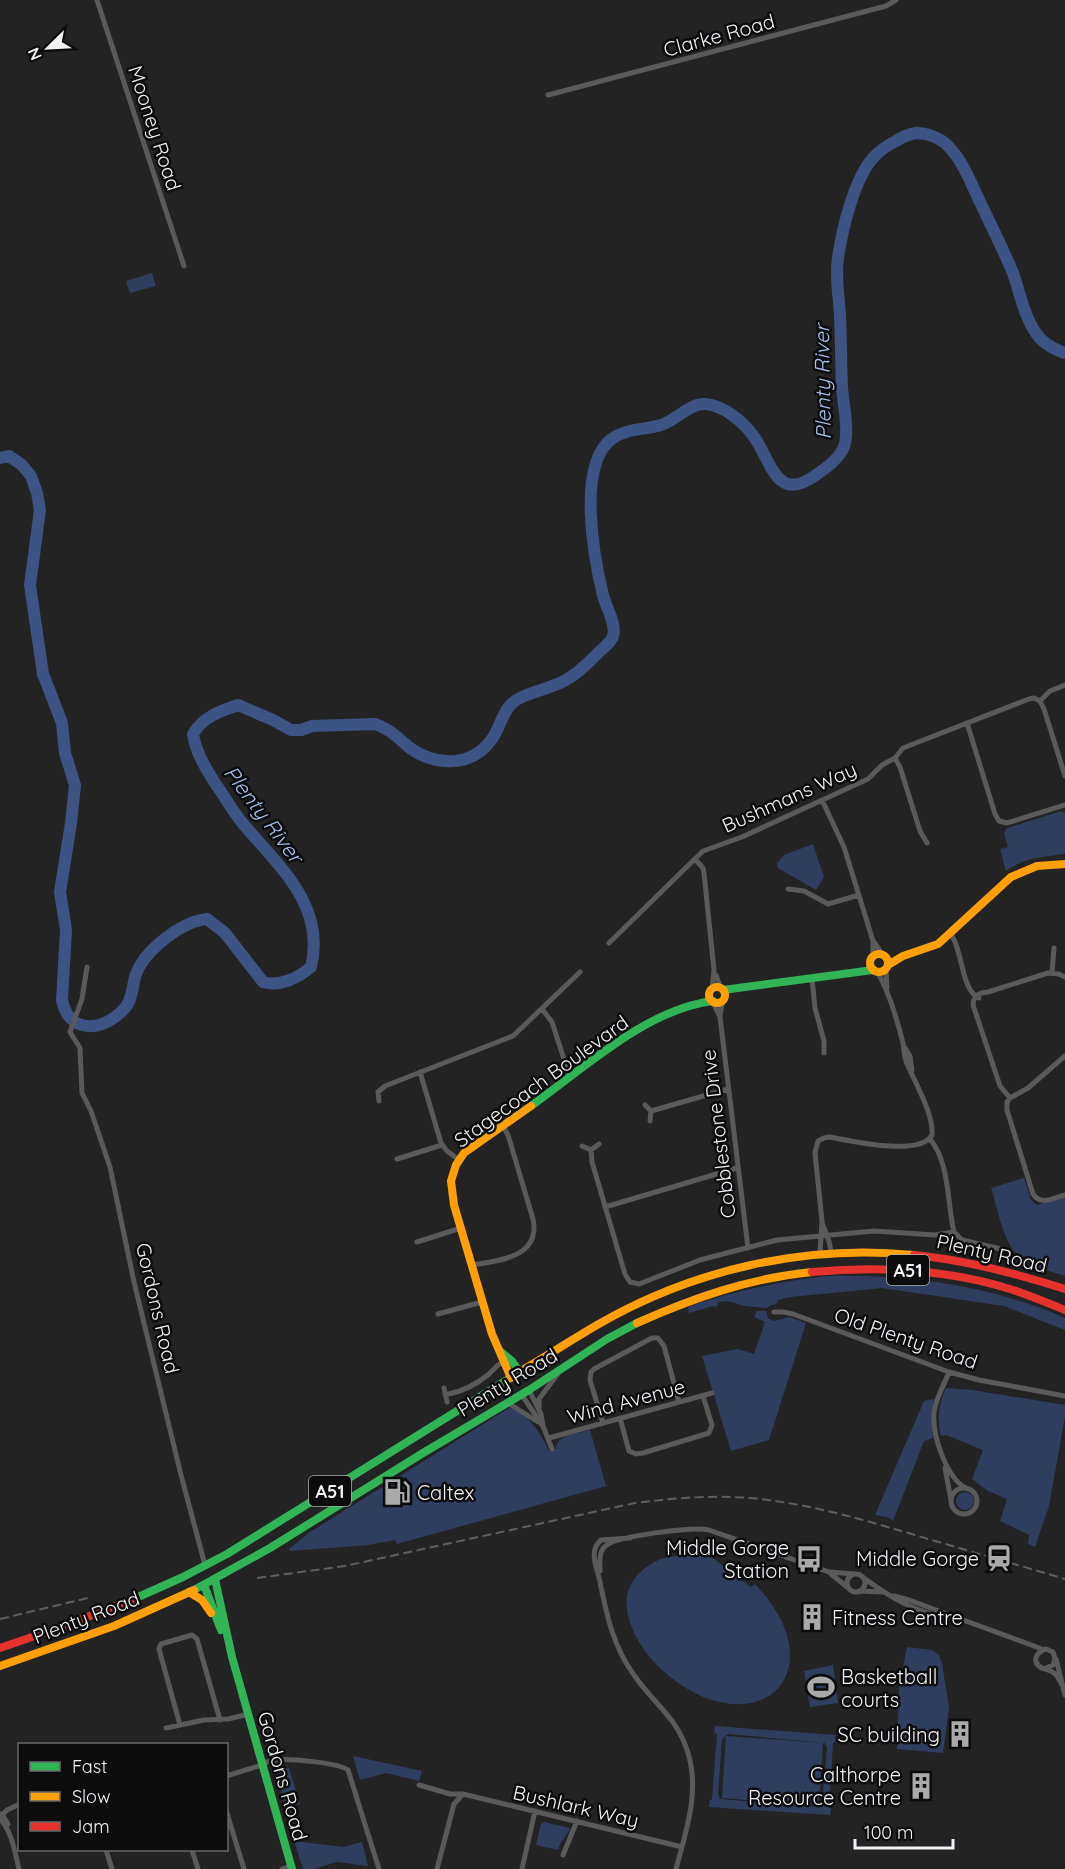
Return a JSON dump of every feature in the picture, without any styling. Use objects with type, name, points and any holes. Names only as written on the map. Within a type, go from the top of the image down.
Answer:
[{"type":"main road","points":[[739,988],[717,1003],[710,998],[711,991],[717,988],[739,988],[854,972],[878,966],[933,946],[1011,877],[1037,866],[1065,864]]},
{"type":"main road","points":[[878,966],[877,954],[903,956]]},
{"type":"main road","points":[[878,966],[884,955]]},
{"type":"main road","points":[[722,989],[725,994],[723,1000]]},
{"type":"main road","name":"Stagecoach Boulevard","points":[[692,1006],[711,991]]},
{"type":"main road","name":"Stagecoach Boulevard","points":[[525,1392],[520,1373],[499,1350],[460,1228],[451,1190],[453,1176],[460,1158],[469,1149],[638,1029],[692,1006],[713,1001]]},
{"type":"main road","name":"Plenty Road","points":[[0,1648],[54,1631],[125,1603],[205,1565],[270,1528],[598,1324],[651,1296],[706,1275],[781,1257],[865,1250],[949,1257],[1023,1274],[1065,1289]]},
{"type":"main road","name":"Plenty Road","points":[[0,1666],[112,1626],[215,1579],[632,1325],[680,1304],[747,1282],[801,1272],[870,1268],[932,1272],[988,1283],[1042,1300],[1065,1310]]},
{"type":"main road","name":"Stagecoach Boulevard","points":[[506,1360],[512,1378],[525,1392]]},
{"type":"main road","points":[[204,1584],[205,1565]]},
{"type":"main road","name":"Gordons Road","points":[[205,1565],[215,1579],[230,1653]]},
{"type":"main road","name":"Gordons Road","points":[[204,1584],[230,1653],[249,1714],[291,1868]]},
{"type":"main road","points":[[189,1592],[200,1598],[207,1606],[230,1653]]},
{"type":"street","name":"Mooney Road","points":[[98,0],[184,266]]},
{"type":"street","name":"Clarke Road","points":[[548,94],[886,6],[896,0]]},
{"type":"street","name":"Bushmans Way","points":[[609,943],[703,851],[742,837],[870,778],[882,765],[895,758],[903,748],[1029,699],[1040,700],[1050,691],[1065,685]]},
{"type":"street","points":[[1040,700],[1065,776]]},
{"type":"street","points":[[967,723],[999,821],[1007,823],[1065,805]]},
{"type":"street","points":[[895,758],[900,767],[920,831],[927,843]]},
{"type":"street","points":[[822,800],[840,839],[859,895],[878,966],[903,1044],[910,1056],[913,1076],[933,1132],[930,1139],[921,1144],[897,1146],[851,1142],[830,1137],[820,1140],[816,1145],[815,1153],[824,1235],[831,1252]]},
{"type":"street","points":[[695,859],[703,868],[704,873],[714,970],[711,991]]},
{"type":"street","points":[[788,889],[804,891],[828,904],[859,895]]},
{"type":"street","points":[[948,935],[959,954],[968,984],[977,997],[978,1017],[1000,1086],[1010,1098]]},
{"type":"street","points":[[873,941],[884,955]]},
{"type":"street","points":[[1052,973],[1054,948]]},
{"type":"street","name":"Gordons Road","points":[[87,967],[79,1007],[70,1032],[80,1048],[82,1093],[91,1111],[110,1167],[142,1314],[205,1565]]},
{"type":"street","points":[[714,970],[722,989]]},
{"type":"street","points":[[379,1101],[378,1092],[384,1087],[513,1036],[580,972]]},
{"type":"street","points":[[977,997],[1052,973],[1065,977]]},
{"type":"street","points":[[812,979],[816,1014],[824,1041],[824,1053]]},
{"type":"street","name":"Cobblestone Drive","points":[[723,1000],[720,1017],[748,1248]]},
{"type":"street","name":"Cobblestone Drive","points":[[713,1001],[720,1017]]},
{"type":"street","points":[[542,1009],[552,1022],[570,1078]]},
{"type":"street","points":[[1065,1056],[1028,1088],[1007,1102],[1007,1110],[1034,1196],[1042,1201],[1065,1195]]},
{"type":"street","points":[[420,1072],[443,1146],[460,1158]]},
{"type":"street","points":[[651,1112],[728,1089]]},
{"type":"street","points":[[645,1105],[651,1112],[650,1121]]},
{"type":"street","points":[[472,1268],[523,1251],[531,1243],[534,1233],[532,1219],[508,1139],[501,1127]]},
{"type":"street","points":[[930,1139],[939,1153],[950,1199],[954,1232],[962,1240],[1010,1251]]},
{"type":"street","points":[[591,1150],[599,1144]]},
{"type":"street","points":[[397,1159],[443,1146]]},
{"type":"street","points":[[582,1146],[591,1150]]},
{"type":"street","points":[[591,1150],[592,1162],[625,1274],[630,1282],[635,1284],[645,1283],[700,1260],[777,1240],[874,1231],[934,1235],[954,1232]]},
{"type":"street","points":[[605,1207],[737,1168]]},
{"type":"street","points":[[417,1242],[460,1228]]},
{"type":"street","points":[[820,1252],[824,1235]]},
{"type":"street","points":[[438,1314],[482,1302]]},
{"type":"street","name":"Old Plenty Road","points":[[774,1312],[795,1315],[949,1372],[1065,1396]]},
{"type":"street","points":[[603,1423],[590,1380],[591,1372],[652,1338],[658,1338],[664,1346],[680,1402]]},
{"type":"street","name":"Plenty Road","points":[[447,1402],[445,1391],[462,1390],[486,1376],[496,1365],[506,1360]]},
{"type":"street","points":[[539,1409],[539,1400],[561,1369]]},
{"type":"street","points":[[945,1463],[956,1481],[973,1492],[977,1498],[977,1504],[968,1514],[961,1514],[951,1503],[945,1463],[935,1431],[936,1405],[949,1372]]},
{"type":"street","points":[[525,1392],[539,1409],[543,1419],[541,1424]]},
{"type":"street","points":[[525,1392],[549,1438],[552,1449]]},
{"type":"street","name":"Wind Avenue","points":[[549,1438],[712,1393]]},
{"type":"street","points":[[620,1418],[629,1451],[635,1454],[643,1453],[710,1433],[712,1425],[703,1396]]},
{"type":"street","points":[[506,1403],[513,1405],[541,1424]]},
{"type":"street","points":[[951,1503],[956,1491],[962,1488],[968,1489]]},
{"type":"street","points":[[601,1582],[600,1558],[607,1544],[630,1538],[703,1528],[829,1572],[858,1575],[896,1597],[1042,1649],[1051,1650],[1065,1695]]},
{"type":"street","points":[[630,1538],[602,1540],[597,1544],[594,1558],[607,1616],[619,1650],[637,1680],[674,1722],[689,1754],[693,1790],[690,1813],[676,1869]]},
{"type":"street","points":[[829,1572],[853,1591],[884,1592]]},
{"type":"street","points":[[849,1588],[848,1579],[858,1575]]},
{"type":"street","points":[[858,1575],[864,1584],[859,1591]]},
{"type":"street","points":[[896,1597],[922,1612],[958,1619]]},
{"type":"street","points":[[180,1725],[159,1649],[161,1644],[192,1635],[197,1638],[220,1720]]},
{"type":"street","points":[[1018,1640],[1030,1651],[1039,1665],[1054,1673],[1062,1685]]},
{"type":"street","points":[[1036,1660],[1037,1654],[1042,1649]]},
{"type":"street","points":[[1046,1668],[1053,1665],[1055,1657]]},
{"type":"street","points":[[166,1728],[249,1714]]},
{"type":"street","points":[[228,1775],[274,1760],[344,1767],[348,1770],[379,1869]]},
{"type":"street","name":"Bushlark Way","points":[[419,1785],[682,1846]]},
{"type":"street","points":[[437,1869],[454,1804],[461,1796]]},
{"type":"street","points":[[18,1805],[1,1816],[10,1829],[20,1869]]},
{"type":"street","points":[[522,1869],[535,1811]]},
{"type":"street","points":[[228,1817],[244,1869]]},
{"type":"street","points":[[563,1855],[577,1821]]},
{"type":"street","points":[[106,1851],[112,1869]]},
{"type":"street","points":[[192,1851],[198,1869]]},
{"type":"street","points":[[282,1869],[291,1868]]},
{"type":"shaded area","points":[[152,273],[156,286],[130,293],[126,281]]},
{"type":"shaded area","points":[[1061,811],[1065,813],[1065,854],[1028,860],[1006,871],[1000,849],[1008,847],[1004,833],[1007,828]]},
{"type":"shaded area","points":[[813,844],[824,877],[816,890],[778,868],[777,863],[784,855]]},
{"type":"shaded area","points":[[1024,1178],[1031,1200],[1037,1205],[1065,1197],[1065,1276],[1038,1267],[1020,1257],[1013,1250],[1003,1230],[991,1188]]},
{"type":"shaded area","points":[[826,1276],[888,1277],[978,1290],[1007,1297],[1065,1318],[1065,1330],[1004,1306],[882,1288],[791,1297],[778,1300],[776,1304],[767,1308],[745,1306],[727,1301],[718,1302],[717,1307],[713,1306],[689,1313],[688,1307],[722,1296],[773,1284]]},
{"type":"shaded area","points":[[757,1311],[766,1311],[768,1318],[774,1321],[789,1317],[806,1323],[769,1440],[731,1451],[702,1356],[738,1349],[754,1354],[765,1322],[754,1317]]},
{"type":"shaded area","points":[[946,1388],[1065,1405],[1065,1417],[1049,1506],[1035,1547],[1028,1544],[1029,1535],[1000,1521],[1007,1499],[988,1491],[972,1479],[983,1450],[946,1435],[941,1436],[939,1412]]},
{"type":"shaded area","points":[[934,1399],[931,1416],[933,1438],[924,1441],[893,1521],[887,1517],[875,1515],[924,1401]]},
{"type":"shaded area","points":[[509,1408],[522,1413],[528,1419],[543,1438],[549,1451],[556,1449],[557,1444],[564,1437],[590,1430],[606,1486],[397,1544],[395,1540],[368,1545],[290,1551],[289,1549],[310,1532]]},
{"type":"shaded area","points":[[965,1492],[971,1495],[974,1501],[971,1507],[965,1510],[959,1507],[956,1501],[959,1495]]},
{"type":"shaded area","points":[[688,1554],[713,1558],[751,1587],[755,1584],[777,1612],[787,1635],[790,1658],[784,1680],[768,1696],[758,1701],[739,1704],[720,1702],[701,1696],[682,1686],[665,1673],[650,1658],[639,1642],[631,1625],[627,1607],[627,1595],[631,1584],[654,1562]]},
{"type":"shaded area","points":[[907,1647],[932,1650],[939,1655],[949,1707],[943,1753],[897,1749],[899,1686]]},
{"type":"shaded area","name":"Basketball courts","points":[[833,1665],[838,1703],[810,1707],[804,1671]]},
{"type":"shaded area","points":[[715,1726],[836,1735],[833,1743],[830,1815],[709,1807],[712,1799],[717,1734],[714,1733]],"holes":[[[728,1734],[825,1743],[827,1748],[822,1806],[720,1799],[718,1794],[722,1739]]]},
{"type":"shaded area","points":[[726,1736],[823,1743],[819,1806],[722,1798]]},
{"type":"shaded area","points":[[353,1756],[422,1771],[419,1781],[386,1773],[360,1780]]},
{"type":"shaded area","points":[[289,1768],[300,1804],[285,1808],[275,1770]]},
{"type":"shaded area","points":[[544,1822],[570,1828],[558,1850],[536,1845],[541,1824]]},
{"type":"shaded area","points":[[294,1841],[343,1847],[362,1842],[368,1866],[337,1862],[313,1869],[303,1869]]},
{"type":"waterway","name":"Plenty River","points":[[0,458],[9,456],[22,465],[31,476],[40,510],[30,585],[43,674],[62,723],[65,753],[75,785],[60,892],[66,930],[62,1000],[72,1020],[89,1026],[108,1022],[117,1016],[128,1004],[136,974],[145,959],[166,938],[195,921],[207,919],[225,933],[263,982],[276,983],[288,980],[311,967],[314,945],[312,925],[306,906],[285,872],[236,815],[199,754],[193,734],[207,719],[218,712],[238,705],[291,730],[301,730],[312,726],[375,724],[389,731],[410,748],[431,759],[454,761],[475,755],[492,739],[509,706],[525,696],[571,677],[612,639],[614,627],[599,579],[592,536],[591,489],[595,468],[602,450],[613,438],[631,431],[661,425],[693,406],[705,404],[719,407],[732,414],[743,424],[759,444],[776,475],[783,482],[791,485],[802,483],[837,458],[845,445],[846,437],[837,280],[838,258],[842,234],[860,179],[875,155],[884,148],[903,137],[916,133],[938,138],[953,152],[966,172],[1005,255],[1032,326],[1045,343],[1065,353]]},
{"type":"railway","points":[[257,1578],[345,1566],[635,1503],[678,1498],[721,1497],[771,1500],[833,1512],[1065,1579]]},
{"type":"railway","points":[[0,1619],[92,1597]]},
{"type":"traffic: fast","points":[[723,990],[873,970]]},
{"type":"traffic: fast","points":[[531,1106],[594,1058],[640,1028],[664,1015],[688,1006],[713,1001]]},
{"type":"traffic: fast","points":[[194,1590],[270,1548],[529,1390],[607,1339],[637,1323]]},
{"type":"traffic: fast","points":[[500,1351],[512,1361],[520,1373]]},
{"type":"traffic: fast","points":[[136,1598],[227,1554],[526,1368]]},
{"type":"traffic: fast","points":[[215,1579],[232,1657],[292,1869]]},
{"type":"traffic: fast","points":[[204,1585],[221,1630]]},
{"type":"traffic: slow","points":[[888,965],[903,956],[938,944],[1011,877],[1037,866],[1065,864]]},
{"type":"traffic: slow","points":[[875,954],[883,954],[888,959],[888,963],[886,970],[875,972],[870,967],[870,959],[875,954]]},
{"type":"traffic: slow","points":[[717,987],[725,995],[717,1003],[709,995],[717,987]]},
{"type":"traffic: slow","points":[[511,1378],[492,1334],[454,1205],[451,1181],[456,1165],[464,1153],[531,1106]]},
{"type":"traffic: slow","points":[[526,1368],[633,1306],[671,1289],[710,1276],[750,1265],[790,1258],[831,1254],[914,1255]]},
{"type":"traffic: slow","points":[[637,1323],[722,1290],[766,1279],[812,1272]]},
{"type":"traffic: slow","points":[[0,1666],[114,1626],[194,1590]]},
{"type":"traffic: slow","points":[[189,1592],[202,1600],[211,1613]]},
{"type":"traffic: jam","points":[[914,1255],[990,1268],[1065,1289]]},
{"type":"traffic: jam","points":[[812,1272],[863,1269],[939,1273],[1013,1290],[1065,1310]]},
{"type":"traffic: jam","points":[[0,1648],[136,1598]]},
{"type":"place","name":"Caltex","points":[[397,1492]]},
{"type":"place","name":"Middle Gorge","points":[[999,1558]]},
{"type":"place","name":"Middle Gorge Station","points":[[809,1559]]},
{"type":"place","name":"Fitness Centre","points":[[812,1617]]},
{"type":"place","name":"Basketball courts","points":[[821,1687]]},
{"type":"place","name":"SC building","points":[[960,1734]]},
{"type":"place","name":"Calthorpe Resource Centre","points":[[921,1786]]}]
